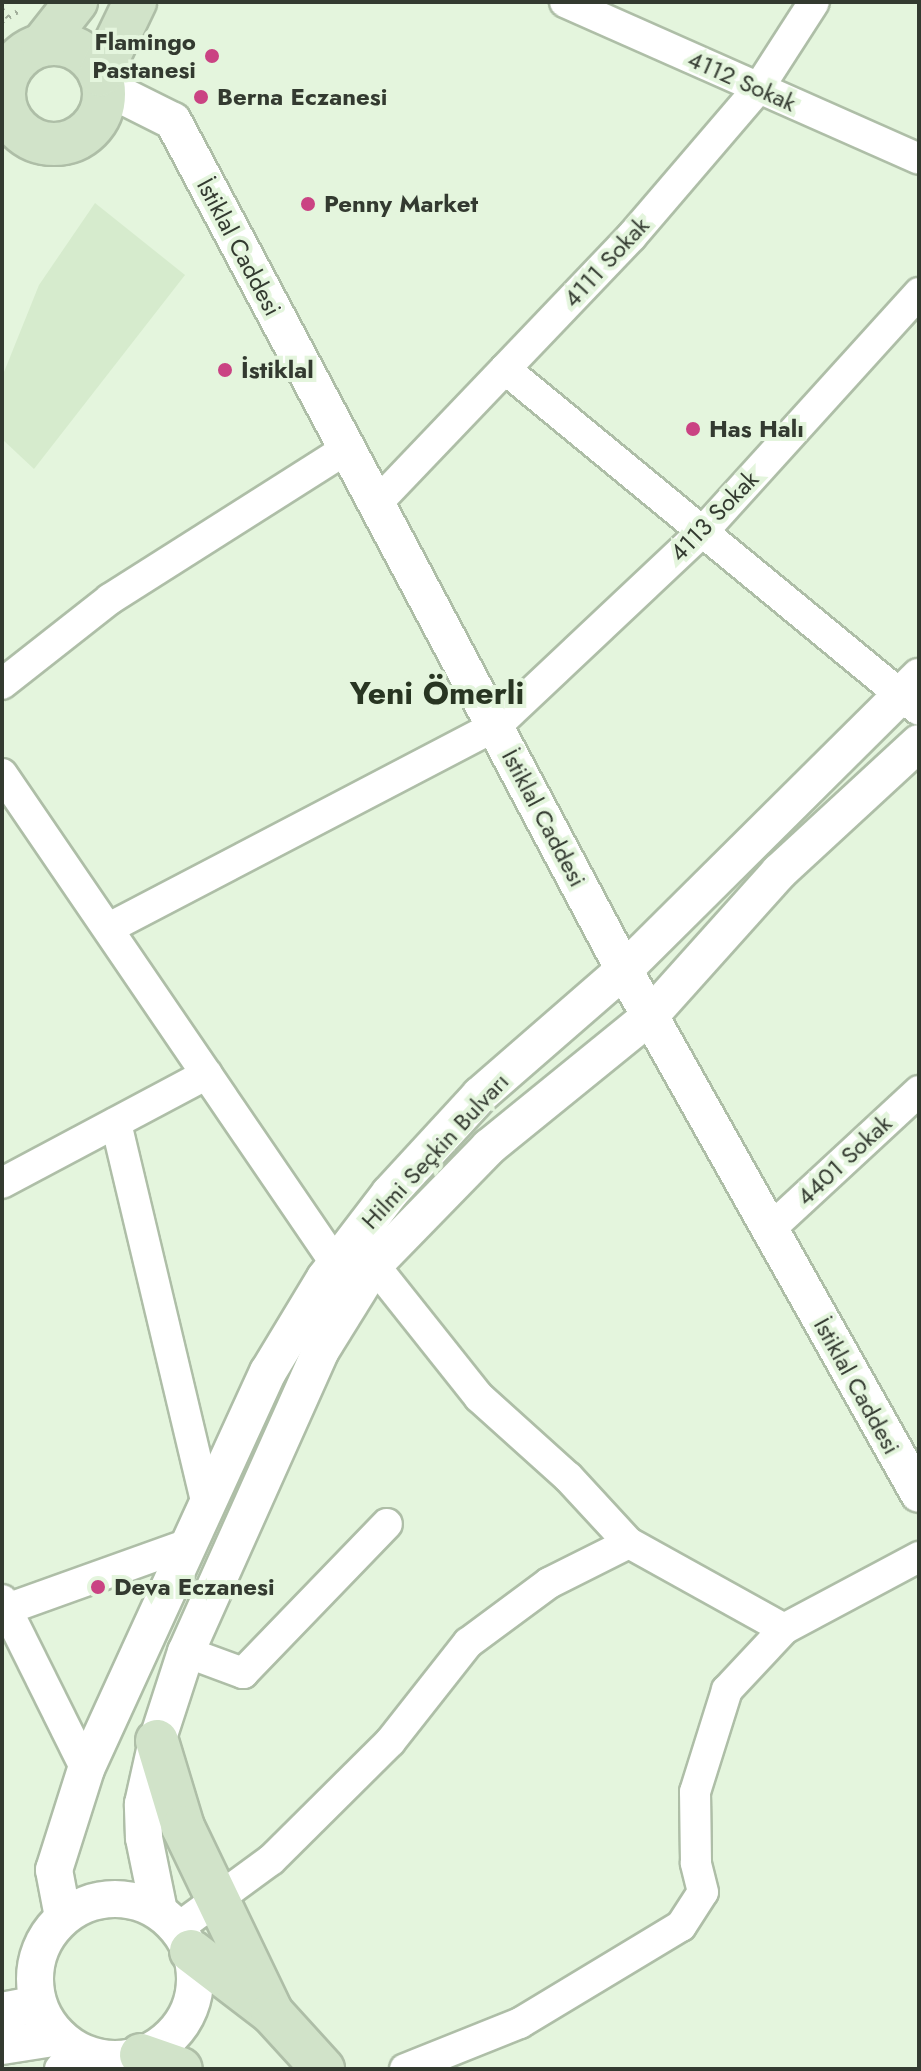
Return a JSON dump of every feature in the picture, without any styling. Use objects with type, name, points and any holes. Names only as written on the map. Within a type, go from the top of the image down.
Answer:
[{"type":"main road","points":[[76,2],[20,59],[4,93],[14,135],[41,143],[74,140],[98,118],[102,80],[135,2]]},
{"type":"main road","points":[[20,59],[70,47],[83,53],[102,80]]},
{"type":"main road","points":[[157,1741],[183,1827],[272,2013]]},
{"type":"main road","points":[[176,1930],[272,2013],[323,2069]]},
{"type":"main road","points":[[141,2055],[181,2069]]},
{"type":"street","name":"4112 Sokak","points":[[565,2],[919,159]]},
{"type":"street","name":"4111 Sokak","points":[[375,505],[631,237],[758,89],[814,2]]},
{"type":"street","name":"İstiklal Caddesi","points":[[102,80],[173,121],[345,450],[496,726],[649,1017],[919,1494]]},
{"type":"street","name":"4113 Sokak","points":[[109,928],[496,726],[701,532],[919,293]]},
{"type":"street","points":[[505,369],[701,532],[913,694]]},
{"type":"street","points":[[2,684],[110,599],[345,450]]},
{"type":"street","name":"Hilmi Seçkin Bulvarı","points":[[63,1917],[54,1870],[86,1769],[268,1372],[336,1264],[390,1193],[480,1095],[624,970],[913,694]]},
{"type":"street","name":"Hilmi Seçkin Bulvarı","points":[[176,1930],[143,1827],[157,1741],[186,1652],[320,1352],[374,1265],[489,1147],[649,1017],[779,872],[919,743]]},
{"type":"street","points":[[2,774],[336,1264]]},
{"type":"street","points":[[2,1183],[207,1074]]},
{"type":"street","name":"4401 Sokak","points":[[770,1229],[919,1091]]},
{"type":"street","points":[[116,1123],[207,1506]]},
{"type":"street","points":[[374,1265],[479,1397],[568,1477],[629,1543],[784,1629]]},
{"type":"street","points":[[186,1652],[243,1673],[387,1524]]},
{"type":"street","points":[[86,1769],[4,1604],[191,1543]]},
{"type":"street","points":[[176,1930],[271,1860],[390,1742],[468,1643],[549,1583],[629,1543]]},
{"type":"street","points":[[405,2069],[520,2023],[681,1926],[703,1892],[696,1863],[695,1792],[706,1744],[727,1690],[784,1629],[917,1564]]},
{"type":"street","points":[[2,2046],[108,2060],[141,2055],[181,2025],[196,1976],[176,1930],[110,1898],[85,1904],[63,1917],[44,1942],[35,1972],[38,2004],[65,2052]]},
{"type":"street","points":[[2,2011],[38,2004]]},
{"type":"path","points":[[2,9],[8,17]]},
{"type":"shaded area","points":[[95,203],[185,275],[34,469],[2,439],[2,377],[39,285]]},
{"type":"place","name":"Flamingo Pastanesi","points":[[212,56]]},
{"type":"place","name":"Berna Eczanesi","points":[[201,97]]},
{"type":"place","name":"Penny Market","points":[[308,204]]},
{"type":"place","name":"İstiklal","points":[[225,370]]},
{"type":"place","name":"Has Halı","points":[[693,429]]},
{"type":"place","name":"Deva Eczanesi","points":[[98,1587]]},
{"type":"district","name":"Yeni Ömerli","points":[[437,693]]}]
